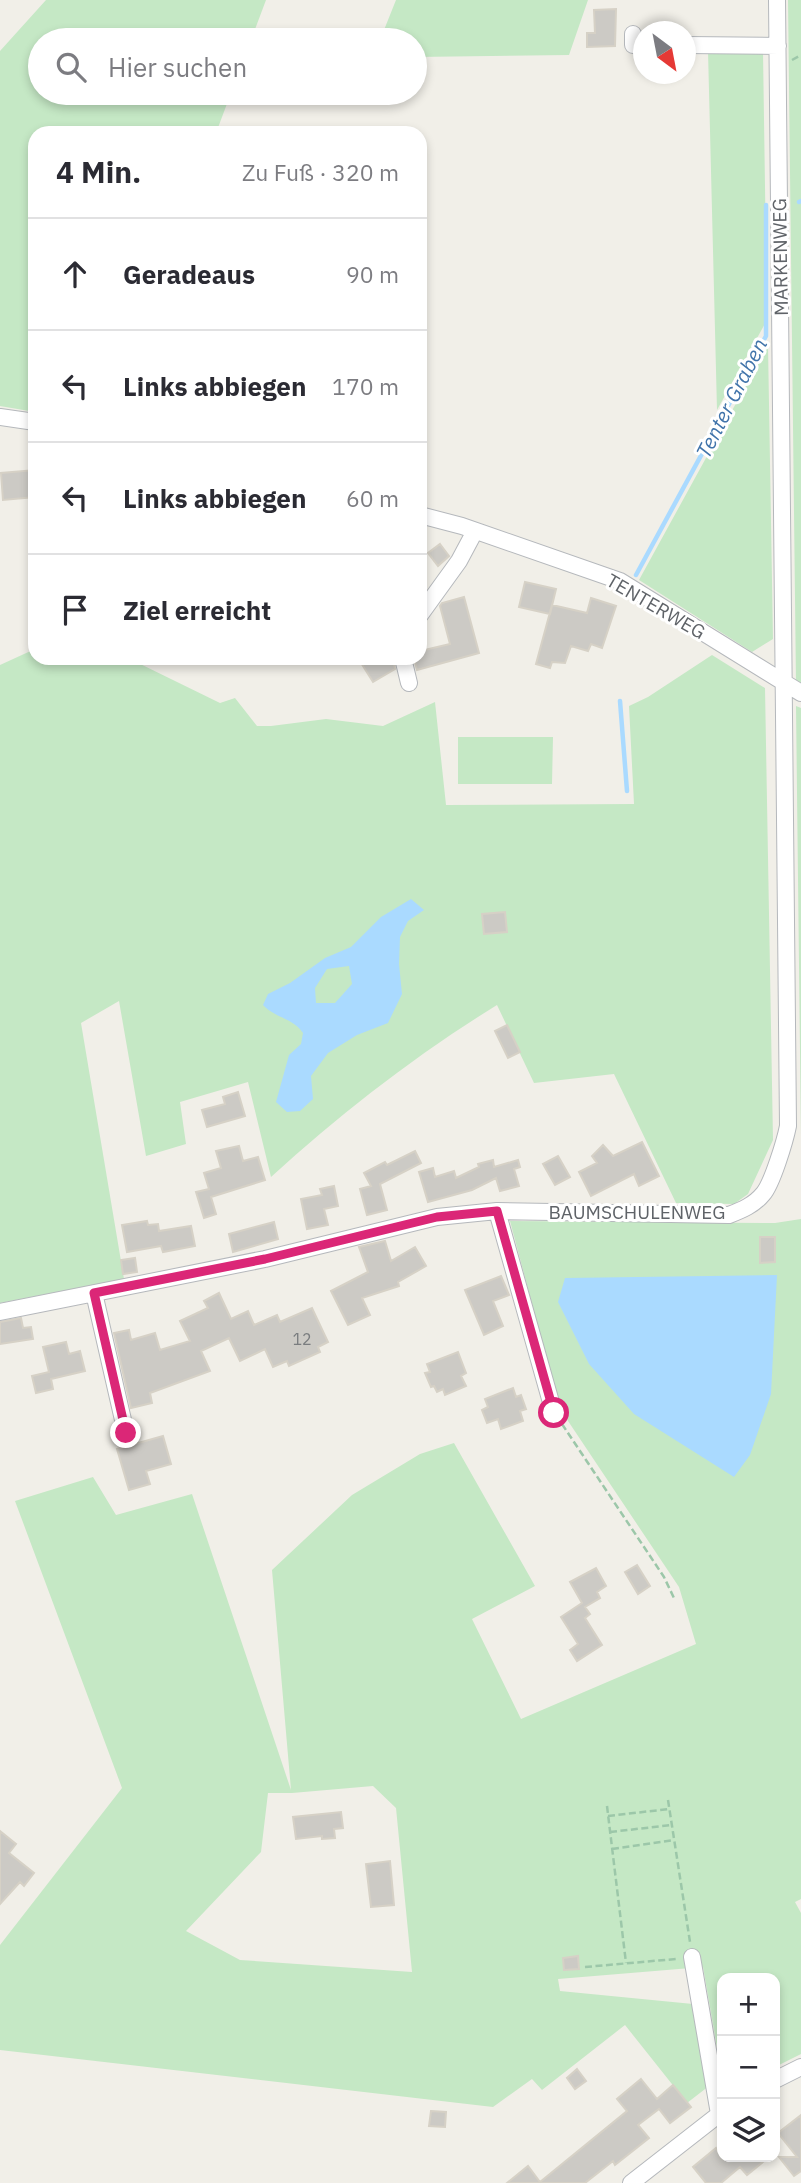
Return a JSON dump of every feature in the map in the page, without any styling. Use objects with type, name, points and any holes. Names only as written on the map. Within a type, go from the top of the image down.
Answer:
[{"type":"street","name":"MARKENWEG","points":[[777,0],[783,683]]},
{"type":"street","points":[[696,45],[778,46]]},
{"type":"street","points":[[0,417],[28,421]]},
{"type":"street","name":"TENTERWEG","points":[[427,517],[620,581],[801,692]]},
{"type":"street","points":[[427,605],[459,561],[475,531]]},
{"type":"street","points":[[405,665],[409,683]]},
{"type":"street","name":"BAUMSCHULENWEG","points":[[0,1312],[265,1259],[437,1217],[497,1211],[729,1214],[748,1208],[764,1193],[785,1141],[788,1126],[783,683]]},
{"type":"street","points":[[497,1211],[554,1413]]},
{"type":"street","points":[[94,1293],[126,1433]]},
{"type":"street","points":[[692,1957],[718,2099]]},
{"type":"street","points":[[780,2078],[801,2067]]},
{"type":"street","points":[[631,2183],[717,2116]]},
{"type":"path","points":[[554,1413],[664,1577],[674,1598]]},
{"type":"path","points":[[585,1967],[692,1957],[668,1800]]},
{"type":"path","points":[[607,1806],[626,1964]]},
{"type":"path","points":[[608,1816],[669,1809]]},
{"type":"path","points":[[610,1832],[672,1825]]},
{"type":"path","points":[[612,1849],[674,1840]]},
{"type":"green space","points":[[46,0],[266,0],[256,28],[28,28],[28,105],[226,105],[219,126],[28,126],[28,411],[0,406],[0,51]]},
{"type":"green space","points":[[396,0],[588,0],[569,55],[427,57],[427,28],[385,28]]},
{"type":"green space","points":[[788,0],[801,0],[801,684],[796,683]]},
{"type":"green space","points":[[708,51],[763,52],[767,320],[717,410]]},
{"type":"green space","points":[[768,345],[773,639],[752,652],[639,580]]},
{"type":"green space","points":[[28,652],[28,665],[142,665],[220,703],[235,698],[257,726],[326,719],[383,726],[435,702],[446,805],[634,804],[629,706],[648,697],[712,655],[765,688],[773,1140],[748,1194],[734,1204],[676,1203],[614,1074],[534,1083],[497,1005],[380,1086],[324,1130],[271,1177],[248,1082],[180,1102],[186,1144],[146,1156],[119,1001],[81,1023],[124,1279],[0,1303],[0,665]]},
{"type":"green space","points":[[796,706],[801,708],[801,1137]]},
{"type":"green space","points":[[458,737],[553,737],[552,784],[458,784]]},
{"type":"green space","points":[[801,1219],[801,1899],[795,1902],[801,1913],[801,2054],[780,2064],[780,1973],[717,1973],[717,2047],[703,1967],[558,1979],[560,1991],[693,2004],[709,2086],[687,2103],[625,2025],[542,2090],[532,2079],[493,2107],[0,2050],[0,1945],[122,1788],[15,1501],[93,1477],[116,1515],[192,1494],[291,1790],[272,1570],[352,1495],[420,1454],[454,1443],[535,1586],[472,1619],[521,1719],[696,1644],[679,1587],[560,1409],[510,1221],[775,1223]],"holes":[[[373,1786],[396,1808],[412,1972],[240,1960],[186,1931],[261,1852],[268,1793]]]},
{"type":"water","points":[[411,899],[424,910],[408,921],[400,937],[402,994],[388,1023],[357,1035],[328,1053],[311,1076],[313,1099],[300,1111],[287,1112],[276,1102],[289,1055],[301,1044],[303,1033],[294,1024],[263,1005],[268,994],[290,983],[325,958],[351,947],[381,917]],"holes":[[[349,966],[352,984],[335,1003],[316,1003],[315,988],[327,969]]]},
{"type":"water","points":[[777,1275],[771,1394],[750,1455],[734,1477],[634,1414],[589,1364],[558,1302],[565,1278]]},
{"type":"building","points":[[616,9],[615,46],[587,47],[587,33],[595,33],[594,10]]},
{"type":"building","points":[[28,471],[28,498],[3,500],[1,473]]},
{"type":"building","points":[[440,544],[449,556],[438,566],[428,553]]},
{"type":"building","points":[[525,582],[556,589],[550,614],[519,607]]},
{"type":"building","points":[[464,597],[479,653],[417,670],[416,665],[427,665],[427,649],[450,644],[440,606],[442,603]]},
{"type":"building","points":[[591,598],[616,606],[602,648],[591,644],[588,651],[571,646],[565,663],[552,662],[550,668],[536,664],[552,605],[587,613]]},
{"type":"building","points":[[362,665],[394,665],[395,669],[373,682]]},
{"type":"building","points":[[505,912],[507,932],[484,934],[482,914]]},
{"type":"building","points":[[507,1025],[520,1052],[508,1058],[495,1031]]},
{"type":"building","points":[[238,1092],[245,1116],[207,1127],[202,1110],[225,1104],[223,1097]]},
{"type":"building","points":[[642,1142],[659,1176],[639,1186],[634,1174],[591,1196],[579,1172],[597,1163],[592,1156],[603,1145],[613,1156]]},
{"type":"building","points":[[239,1146],[243,1161],[258,1157],[265,1180],[211,1197],[216,1214],[204,1218],[196,1192],[209,1189],[204,1173],[221,1168],[216,1151]]},
{"type":"building","points":[[415,1151],[421,1163],[380,1184],[387,1210],[367,1215],[360,1189],[371,1186],[364,1173]]},
{"type":"building","points":[[558,1156],[570,1177],[555,1185],[543,1164]]},
{"type":"building","points":[[493,1160],[494,1167],[518,1160],[520,1167],[514,1169],[519,1186],[500,1191],[496,1178],[472,1190],[428,1202],[419,1172],[433,1168],[435,1177],[454,1171],[456,1178],[479,1167],[478,1164]]},
{"type":"building","points":[[334,1186],[338,1206],[324,1209],[328,1225],[307,1229],[301,1199],[322,1195],[320,1189]]},
{"type":"building","points":[[147,1221],[148,1225],[158,1224],[159,1231],[191,1226],[195,1246],[163,1252],[161,1246],[127,1252],[122,1225]]},
{"type":"building","points":[[274,1222],[278,1239],[233,1252],[229,1234]]},
{"type":"building","points":[[760,1237],[775,1237],[775,1262],[760,1263]]},
{"type":"building","points":[[385,1241],[391,1261],[415,1247],[426,1266],[398,1282],[399,1286],[362,1298],[370,1315],[348,1325],[331,1291],[368,1272],[359,1247]]},
{"type":"building","points":[[135,1258],[137,1272],[123,1274],[121,1260]]},
{"type":"building","points":[[501,1276],[509,1295],[493,1301],[503,1326],[484,1335],[465,1290]]},
{"type":"building","points":[[219,1293],[231,1319],[248,1311],[254,1325],[277,1315],[280,1322],[312,1308],[328,1342],[318,1347],[320,1352],[289,1366],[287,1361],[273,1367],[265,1349],[240,1361],[229,1338],[201,1351],[210,1371],[150,1393],[152,1403],[131,1408],[114,1333],[129,1330],[131,1340],[155,1333],[160,1350],[190,1341],[180,1321],[208,1308],[204,1301]]},
{"type":"building","points":[[21,1318],[23,1328],[31,1327],[33,1339],[0,1344],[0,1322]]},
{"type":"building","points":[[66,1342],[69,1354],[80,1351],[85,1371],[51,1379],[53,1389],[36,1393],[32,1376],[49,1372],[43,1347]]},
{"type":"building","points":[[458,1352],[466,1373],[461,1376],[466,1386],[445,1395],[443,1389],[437,1392],[434,1386],[431,1387],[425,1373],[430,1372],[427,1364]]},
{"type":"building","points":[[513,1388],[516,1397],[521,1395],[526,1409],[520,1411],[523,1421],[501,1429],[498,1419],[487,1423],[482,1410],[488,1407],[485,1399]]},
{"type":"building","points":[[163,1436],[171,1464],[146,1471],[150,1484],[129,1490],[117,1449]]},
{"type":"building","points":[[637,1565],[650,1586],[638,1594],[625,1572]]},
{"type":"building","points":[[596,1568],[606,1586],[597,1592],[600,1598],[585,1607],[590,1614],[585,1618],[602,1645],[577,1661],[570,1650],[578,1644],[561,1617],[582,1603],[570,1582]]},
{"type":"building","points":[[341,1812],[343,1828],[334,1829],[335,1838],[322,1839],[322,1836],[296,1839],[293,1817]]},
{"type":"building","points":[[0,1831],[16,1844],[9,1853],[34,1873],[24,1886],[20,1882],[0,1904]]},
{"type":"building","points":[[390,1861],[394,1905],[371,1907],[366,1864]]},
{"type":"building","points":[[578,1956],[579,1969],[564,1970],[563,1958]]},
{"type":"building","points":[[577,2069],[586,2081],[575,2089],[567,2078]]},
{"type":"building","points":[[641,2079],[657,2099],[673,2085],[691,2107],[670,2123],[659,2109],[638,2125],[649,2138],[615,2165],[613,2161],[585,2183],[507,2183],[528,2166],[540,2182],[627,2111],[617,2099]]},
{"type":"building","points":[[431,2111],[446,2112],[445,2127],[429,2126]]},
{"type":"building","points":[[801,2115],[801,2171],[794,2176],[780,2157],[797,2157],[780,2136],[780,2131]]},
{"type":"building","points":[[716,2148],[717,2162],[763,2162],[747,2175],[740,2167],[721,2183],[706,2183],[693,2167]]},
{"type":"waterway","name":"Tenter Graben","points":[[636,575],[766,336],[766,205]]},
{"type":"waterway","name":"Tenter Graben","points":[[620,701],[627,791]]},
{"type":"route","points":[[126,1433],[94,1293],[265,1259],[437,1217],[497,1211],[554,1413]]}]
